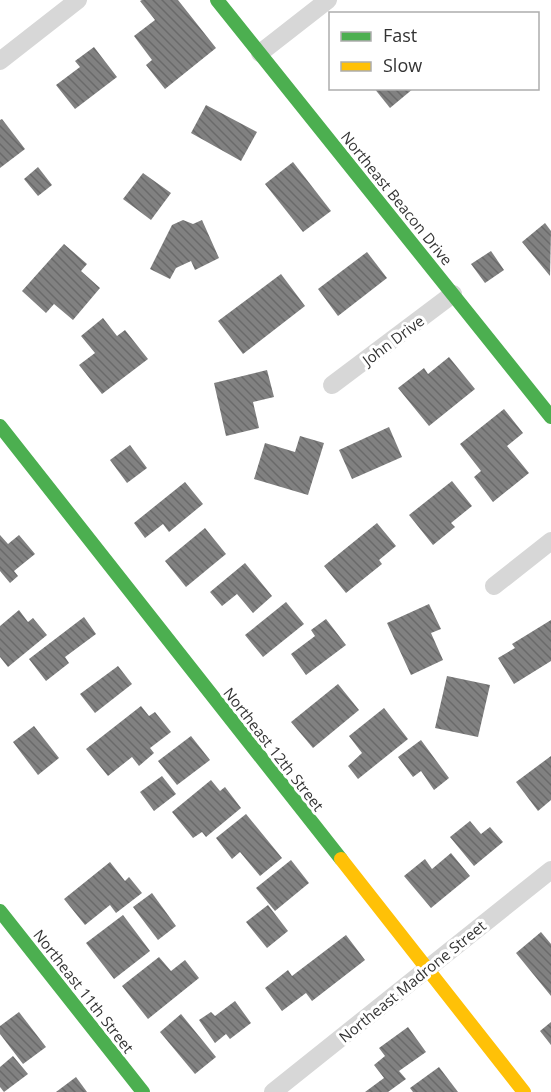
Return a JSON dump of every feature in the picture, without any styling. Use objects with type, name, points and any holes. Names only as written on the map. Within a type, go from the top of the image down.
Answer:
[{"type":"street","points":[[0,61],[78,0]]},
{"type":"street","name":"Northeast Beacon Drive","points":[[217,0],[551,417]]},
{"type":"street","points":[[260,53],[328,0]]},
{"type":"street","name":"John Drive","points":[[332,385],[453,294]]},
{"type":"street","name":"Northeast 12th Street","points":[[0,426],[524,1092]]},
{"type":"street","points":[[494,586],[551,541]]},
{"type":"street","name":"Northeast Madrone Street","points":[[273,1092],[551,870]]},
{"type":"street","name":"Northeast 11th Street","points":[[0,911],[143,1092]]},
{"type":"building","points":[[178,0],[216,48],[165,89],[146,65],[152,60],[134,36],[155,20],[140,1]]},
{"type":"building","points":[[94,47],[117,77],[75,109],[56,85],[80,67],[75,61]]},
{"type":"building","points":[[376,90],[412,90],[390,108]]},
{"type":"building","points":[[206,105],[257,132],[241,161],[191,133]]},
{"type":"building","points":[[2,119],[25,149],[0,168],[0,120]]},
{"type":"building","points":[[293,162],[331,211],[303,232],[265,184]]},
{"type":"building","points":[[38,167],[52,185],[38,196],[24,179]]},
{"type":"building","points":[[143,173],[171,193],[151,220],[123,199]]},
{"type":"building","points":[[183,220],[193,224],[202,220],[219,258],[195,270],[191,261],[176,268],[170,279],[150,269],[172,225]]},
{"type":"building","points":[[545,223],[551,231],[550,276],[522,242]]},
{"type":"building","points":[[64,244],[87,264],[81,271],[100,288],[73,320],[54,304],[46,313],[22,291]]},
{"type":"building","points":[[491,251],[504,270],[485,283],[471,264]]},
{"type":"building","points":[[367,252],[387,278],[338,316],[318,289]]},
{"type":"building","points":[[281,274],[305,306],[243,354],[218,321]]},
{"type":"building","points":[[103,318],[117,336],[125,330],[148,359],[102,394],[79,365],[95,353],[81,336]]},
{"type":"building","points":[[449,357],[475,389],[429,426],[398,388],[424,368],[428,374]]},
{"type":"building","points":[[267,370],[274,397],[253,402],[259,428],[226,436],[214,383]]},
{"type":"building","points":[[504,409],[523,433],[507,446],[529,473],[493,502],[474,477],[481,471],[460,444]]},
{"type":"building","points":[[389,427],[402,457],[352,479],[339,450]]},
{"type":"building","points":[[300,436],[324,443],[308,495],[254,479],[265,443],[295,452]]},
{"type":"building","points":[[130,445],[147,468],[127,483],[110,460]]},
{"type":"building","points":[[452,481],[472,506],[451,523],[455,527],[433,545],[409,515]]},
{"type":"building","points":[[185,482],[203,504],[169,532],[163,524],[145,538],[134,523]]},
{"type":"building","points":[[377,523],[396,546],[379,560],[382,564],[346,593],[324,566]]},
{"type":"building","points":[[205,528],[226,554],[186,587],[165,561]]},
{"type":"building","points":[[0,535],[8,544],[19,535],[35,554],[14,571],[18,576],[10,583],[0,571]]},
{"type":"building","points":[[245,563],[272,596],[253,613],[237,594],[222,606],[210,592]]},
{"type":"building","points":[[286,602],[304,624],[263,657],[245,635]]},
{"type":"building","points":[[429,604],[441,629],[431,633],[443,660],[411,675],[387,623]]},
{"type":"building","points":[[19,610],[28,622],[33,618],[47,635],[8,667],[0,657],[0,626]]},
{"type":"building","points":[[84,617],[96,634],[65,657],[69,663],[46,681],[29,659]]},
{"type":"building","points":[[326,619],[346,645],[306,675],[291,654],[315,636],[311,630]]},
{"type":"building","points":[[551,620],[551,661],[514,684],[498,658],[515,648],[512,644]]},
{"type":"building","points":[[118,666],[132,684],[95,713],[80,694]]},
{"type":"building","points":[[447,676],[490,685],[478,737],[435,728]]},
{"type":"building","points":[[338,684],[359,710],[313,748],[291,722]]},
{"type":"building","points":[[141,706],[149,716],[155,712],[171,732],[150,748],[154,753],[139,766],[132,757],[108,776],[86,749]]},
{"type":"building","points":[[384,708],[408,739],[358,779],[348,766],[362,753],[349,736]]},
{"type":"building","points":[[34,726],[59,758],[38,775],[13,742]]},
{"type":"building","points":[[191,736],[210,760],[177,785],[158,761]]},
{"type":"building","points":[[421,740],[449,778],[434,790],[421,771],[413,777],[398,757]]},
{"type":"building","points":[[551,756],[551,800],[538,811],[516,782]]},
{"type":"building","points":[[162,776],[176,794],[154,811],[140,792]]},
{"type":"building","points":[[211,780],[220,791],[225,787],[241,808],[206,837],[202,832],[193,838],[172,812]]},
{"type":"building","points":[[246,814],[282,858],[260,876],[240,852],[232,859],[216,838]]},
{"type":"building","points":[[470,821],[481,834],[490,827],[503,842],[474,866],[450,837]]},
{"type":"building","points":[[451,853],[470,876],[431,908],[404,876],[425,859],[432,869]]},
{"type":"building","points":[[291,860],[309,883],[275,911],[256,888]]},
{"type":"building","points":[[110,862],[125,881],[129,877],[142,893],[116,913],[110,905],[85,925],[64,899]]},
{"type":"building","points":[[152,893],[176,926],[158,940],[133,907]]},
{"type":"building","points":[[268,905],[288,931],[267,948],[246,922]]},
{"type":"building","points":[[123,915],[150,951],[114,979],[86,943]]},
{"type":"building","points":[[541,932],[551,944],[551,996],[516,953]]},
{"type":"building","points":[[346,935],[365,960],[312,1001],[306,993],[282,1011],[265,988],[288,970],[292,976]]},
{"type":"building","points":[[159,957],[171,971],[185,960],[199,978],[148,1019],[122,986]]},
{"type":"building","points":[[235,1001],[251,1023],[230,1039],[226,1034],[215,1043],[199,1020],[211,1012],[215,1016]]},
{"type":"building","points":[[19,1012],[46,1047],[23,1064],[0,1034],[0,1026]]},
{"type":"building","points":[[181,1014],[216,1057],[195,1074],[160,1032]]},
{"type":"building","points":[[551,1022],[551,1045],[540,1031]]},
{"type":"building","points":[[408,1027],[426,1052],[399,1071],[406,1079],[388,1092],[365,1092],[384,1078],[374,1065],[385,1056],[379,1048]]},
{"type":"building","points":[[13,1056],[28,1074],[4,1092],[0,1087],[0,1067]]},
{"type":"building","points":[[439,1067],[458,1092],[413,1092],[410,1088]]},
{"type":"building","points":[[76,1077],[87,1092],[56,1092]]},
{"type":"traffic: fast","points":[[217,0],[551,417]]},
{"type":"traffic: fast","points":[[0,426],[341,859]]},
{"type":"traffic: fast","points":[[0,911],[143,1092]]},
{"type":"traffic: slow","points":[[341,859],[524,1092]]}]
